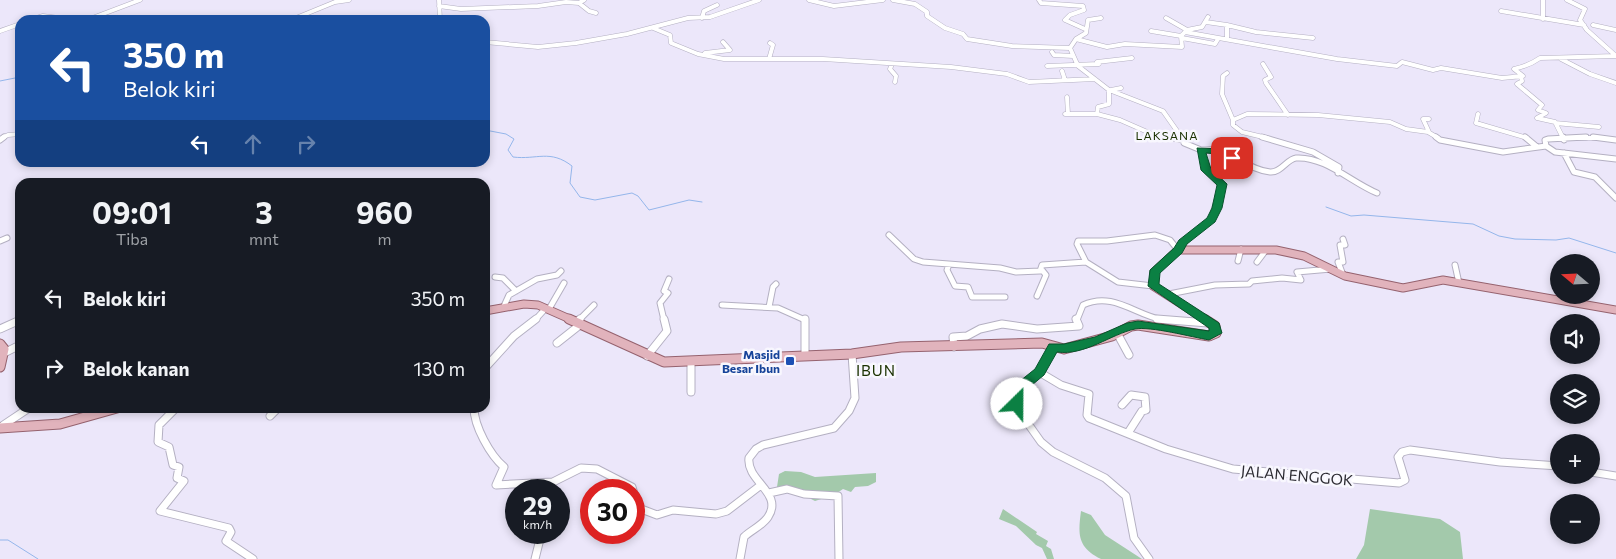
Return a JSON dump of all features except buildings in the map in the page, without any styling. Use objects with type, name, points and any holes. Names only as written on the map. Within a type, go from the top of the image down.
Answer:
[{"type":"main road","points":[[490,310],[529,303],[548,309],[647,356],[664,362],[852,354],[901,347],[954,347],[1037,343],[1054,347],[1073,347],[1117,334],[1131,326],[1138,325],[1212,336],[1216,331],[1210,323],[1169,294],[1154,286],[1154,272],[1178,250],[1241,249],[1266,250],[1304,256],[1343,275],[1403,288],[1438,280],[1616,310]]},
{"type":"main road","points":[[0,344],[4,349],[0,368]]},
{"type":"main road","points":[[0,428],[54,427],[84,421],[101,413]]},
{"type":"street","points":[[100,15],[140,0]]},
{"type":"street","points":[[334,6],[348,0]]},
{"type":"street","points":[[303,15],[335,2],[348,0]]},
{"type":"street","points":[[439,0],[440,15]]},
{"type":"street","points":[[439,6],[461,9],[579,3],[584,0]]},
{"type":"street","points":[[490,42],[527,46],[555,46],[653,28],[688,18],[702,18],[741,8],[759,0]]},
{"type":"street","points":[[809,0],[816,4],[835,6],[882,0]]},
{"type":"street","points":[[893,0],[908,1],[922,7],[927,12],[926,15],[945,28],[963,34],[967,39],[1012,46],[1070,48]]},
{"type":"street","points":[[1039,0],[1040,3],[1067,4],[1084,8],[1064,20],[1085,29]]},
{"type":"street","points":[[1543,0],[1543,19]]},
{"type":"street","points":[[1567,0],[1585,9],[1580,19],[1616,56],[1540,58],[1536,62],[1529,62],[1526,66],[1514,68],[1522,75],[1522,81],[1517,84],[1534,96],[1542,105],[1538,110],[1546,113],[1537,118],[1555,123],[1598,127]]},
{"type":"street","points":[[579,3],[589,11],[596,13]]},
{"type":"street","points":[[702,18],[704,11],[717,5]]},
{"type":"street","points":[[1501,12],[1616,30]]},
{"type":"street","points":[[1076,39],[1110,47],[1125,44],[1182,48],[1182,37],[1186,31],[1202,27],[1208,17]]},
{"type":"street","points":[[1070,48],[1076,39],[1086,33],[1085,29],[1088,20],[1101,18]]},
{"type":"street","points":[[1166,18],[1178,23],[1186,31],[1218,40],[1227,38],[1337,59],[1399,66],[1402,62],[1433,70],[1441,68],[1492,77],[1521,77]]},
{"type":"street","points":[[1592,25],[1597,21]]},
{"type":"street","points":[[1206,22],[1256,32],[1313,38]]},
{"type":"street","points":[[1227,25],[1227,38]]},
{"type":"street","points":[[0,31],[15,26]]},
{"type":"street","points":[[653,28],[670,35],[670,41],[677,47],[698,54],[724,59],[823,59],[983,70],[1007,74],[1028,82],[1094,79]]},
{"type":"street","points":[[1151,31],[1214,44],[1218,43],[1218,40]]},
{"type":"street","points":[[698,54],[730,50],[723,42]]},
{"type":"street","points":[[769,59],[773,45],[770,43]]},
{"type":"street","points":[[1070,48],[1077,65],[1110,90],[1162,110],[1169,124],[1181,135],[1186,145],[1201,150],[1220,151],[1239,162],[1270,172],[1276,171],[1290,160],[1298,158],[1317,162],[1364,188],[1377,193]]},
{"type":"street","points":[[1052,52],[1054,55],[1073,56]]},
{"type":"street","points":[[1554,57],[1616,83]]},
{"type":"street","points":[[1048,66],[1077,65],[1132,58]]},
{"type":"street","points":[[892,64],[890,69],[896,76],[895,82]]},
{"type":"street","points":[[1263,64],[1271,77],[1265,80],[1266,83],[1277,96],[1288,115]]},
{"type":"street","points":[[1062,71],[1065,80]]},
{"type":"street","points":[[1227,74],[1223,76],[1220,91],[1223,101],[1230,110],[1233,125],[1242,132],[1296,147],[1333,162],[1339,167],[1338,173]]},
{"type":"street","points":[[1110,90],[1121,88]]},
{"type":"street","points":[[1097,114],[1098,107],[1108,104],[1110,90]]},
{"type":"street","points":[[1067,97],[1067,114],[1097,114],[1120,120],[1150,133],[1183,140]]},
{"type":"street","points":[[1233,120],[1247,114],[1310,114],[1385,121],[1406,129],[1429,132],[1440,140],[1503,152],[1546,146],[1555,152],[1616,159]]},
{"type":"street","points":[[1478,114],[1476,123],[1525,137],[1537,147]]},
{"type":"street","points":[[1429,119],[1423,119],[1429,132]]},
{"type":"street","points":[[1555,123],[1564,140]]},
{"type":"street","points":[[0,140],[8,135],[15,134]]},
{"type":"street","points":[[1546,146],[1546,139],[1564,140],[1582,137],[1616,140]]},
{"type":"street","points":[[1154,286],[1118,282],[1086,262],[1077,244],[1078,241],[1107,241],[1155,234],[1160,238],[1170,240],[1178,250],[1183,242],[1211,220],[1220,196],[1222,184],[1206,170],[1201,150]]},
{"type":"street","points":[[1564,153],[1574,172],[1595,177],[1616,198]]},
{"type":"street","points":[[889,235],[914,259],[1016,272],[1042,270]]},
{"type":"street","points":[[0,242],[6,238]]},
{"type":"street","points":[[1343,239],[1345,245],[1340,244],[1339,252],[1343,262],[1338,262],[1343,275]]},
{"type":"street","points":[[1238,261],[1241,249]]},
{"type":"street","points":[[1258,262],[1266,250]]},
{"type":"street","points":[[1042,270],[1042,265],[1048,263],[1086,262]]},
{"type":"street","points":[[949,264],[947,270],[955,286],[968,287],[972,297],[1006,297]]},
{"type":"street","points":[[1455,265],[1459,283]]},
{"type":"street","points":[[1169,294],[1219,284],[1250,284],[1252,281],[1282,278],[1300,280],[1297,272],[1331,269]]},
{"type":"street","points":[[1037,296],[1046,274],[1042,270]]},
{"type":"street","points":[[504,306],[507,297],[516,291],[542,276],[557,275],[561,271]]},
{"type":"street","points":[[495,277],[503,278],[516,291]]},
{"type":"street","points":[[647,356],[667,332],[660,303],[668,293],[664,290],[669,279]]},
{"type":"street","points":[[490,362],[514,336],[548,309],[564,283]]},
{"type":"street","points":[[769,307],[773,287],[776,284]]},
{"type":"street","points":[[954,347],[953,337],[967,336],[1000,324],[1037,329],[1054,326],[1080,326],[1076,318],[1083,305],[1096,300],[1130,306],[1157,319],[1210,323]]},
{"type":"street","points":[[557,343],[579,323],[594,305]]},
{"type":"street","points":[[722,305],[780,308],[786,313],[804,318],[805,356]]},
{"type":"street","points":[[0,329],[15,322]]},
{"type":"street","points":[[1117,334],[1129,355]]},
{"type":"street","points":[[1054,347],[1039,372],[1020,388],[1018,395],[1019,411],[1041,442],[1053,452],[1098,474],[1125,494],[1136,544],[1149,559]]},
{"type":"street","points":[[4,353],[15,348]]},
{"type":"street","points":[[740,559],[744,537],[765,520],[770,512],[769,493],[750,472],[747,460],[754,450],[799,435],[832,430],[849,411],[855,398],[852,354]]},
{"type":"street","points":[[691,362],[691,392]]},
{"type":"street","name":"JALAN ENGGOK","points":[[1039,372],[1061,385],[1090,394],[1087,416],[1166,449],[1218,466],[1263,473],[1399,483],[1405,480],[1398,457],[1402,452],[1410,450],[1500,462],[1550,465]]},
{"type":"street","points":[[1122,405],[1131,395],[1145,397],[1146,410],[1142,411],[1128,433]]},
{"type":"street","points":[[0,428],[21,413]]},
{"type":"street","points":[[171,413],[160,425],[158,442],[169,447],[173,465],[179,467],[177,478],[184,481],[175,495],[160,511],[230,528],[231,532],[226,541],[253,559]]},
{"type":"street","points":[[270,416],[273,413]]},
{"type":"street","points":[[474,413],[478,434],[495,459],[504,467],[496,481],[496,485],[553,482],[562,479],[579,468],[597,469],[605,475],[615,477],[632,488],[637,507],[657,515],[672,508],[683,512],[705,512],[713,515],[726,512],[742,498],[758,490],[761,485]]},
{"type":"street","points":[[1600,473],[1616,476]]},
{"type":"street","points":[[769,493],[787,488],[804,494],[838,496],[839,559]]},
{"type":"street","points":[[535,559],[539,544]]},
{"type":"green space","points":[[785,471],[801,472],[815,477],[876,473],[876,482],[868,486],[855,487],[851,492],[843,489],[834,495],[815,501],[811,499],[813,492],[809,490],[800,494],[777,487],[779,474]]},
{"type":"green space","points":[[1003,509],[1048,541],[1046,546],[1051,549],[1054,559],[1047,559],[1042,548],[1036,545],[1016,526],[999,519]]},
{"type":"green space","points":[[1370,509],[1440,519],[1460,532],[1463,559],[1356,559],[1364,545]]},
{"type":"green space","points":[[1081,511],[1091,515],[1105,535],[1142,559],[1101,559],[1087,550],[1083,545],[1079,527]]},
{"type":"waterway","points":[[0,81],[15,78]]},
{"type":"waterway","points":[[490,131],[506,134],[514,139],[508,150],[513,157],[550,156],[572,166],[570,183],[580,197],[595,200],[632,193],[638,196],[649,210],[689,200],[702,202]]},
{"type":"waterway","points":[[1326,207],[1351,216],[1364,215],[1473,224],[1499,236],[1515,239],[1556,240],[1569,238],[1616,253]]},
{"type":"waterway","points":[[0,540],[8,540],[38,559]]},
{"type":"place","name":"Masjid Besar Ibun","points":[[790,361]]},
{"type":"district","name":"LAKSANA","points":[[1167,135]]},
{"type":"district","name":"IBUN","points":[[876,370]]},
{"type":"route","points":[[1017,404],[1020,388],[1039,372],[1054,347],[1064,349],[1099,340],[1112,336],[1131,326],[1138,325],[1209,336],[1216,333],[1215,326],[1154,286],[1153,279],[1154,272],[1160,265],[1178,250],[1183,242],[1211,220],[1217,208],[1222,184],[1206,170],[1201,150],[1224,152],[1232,158]]}]
